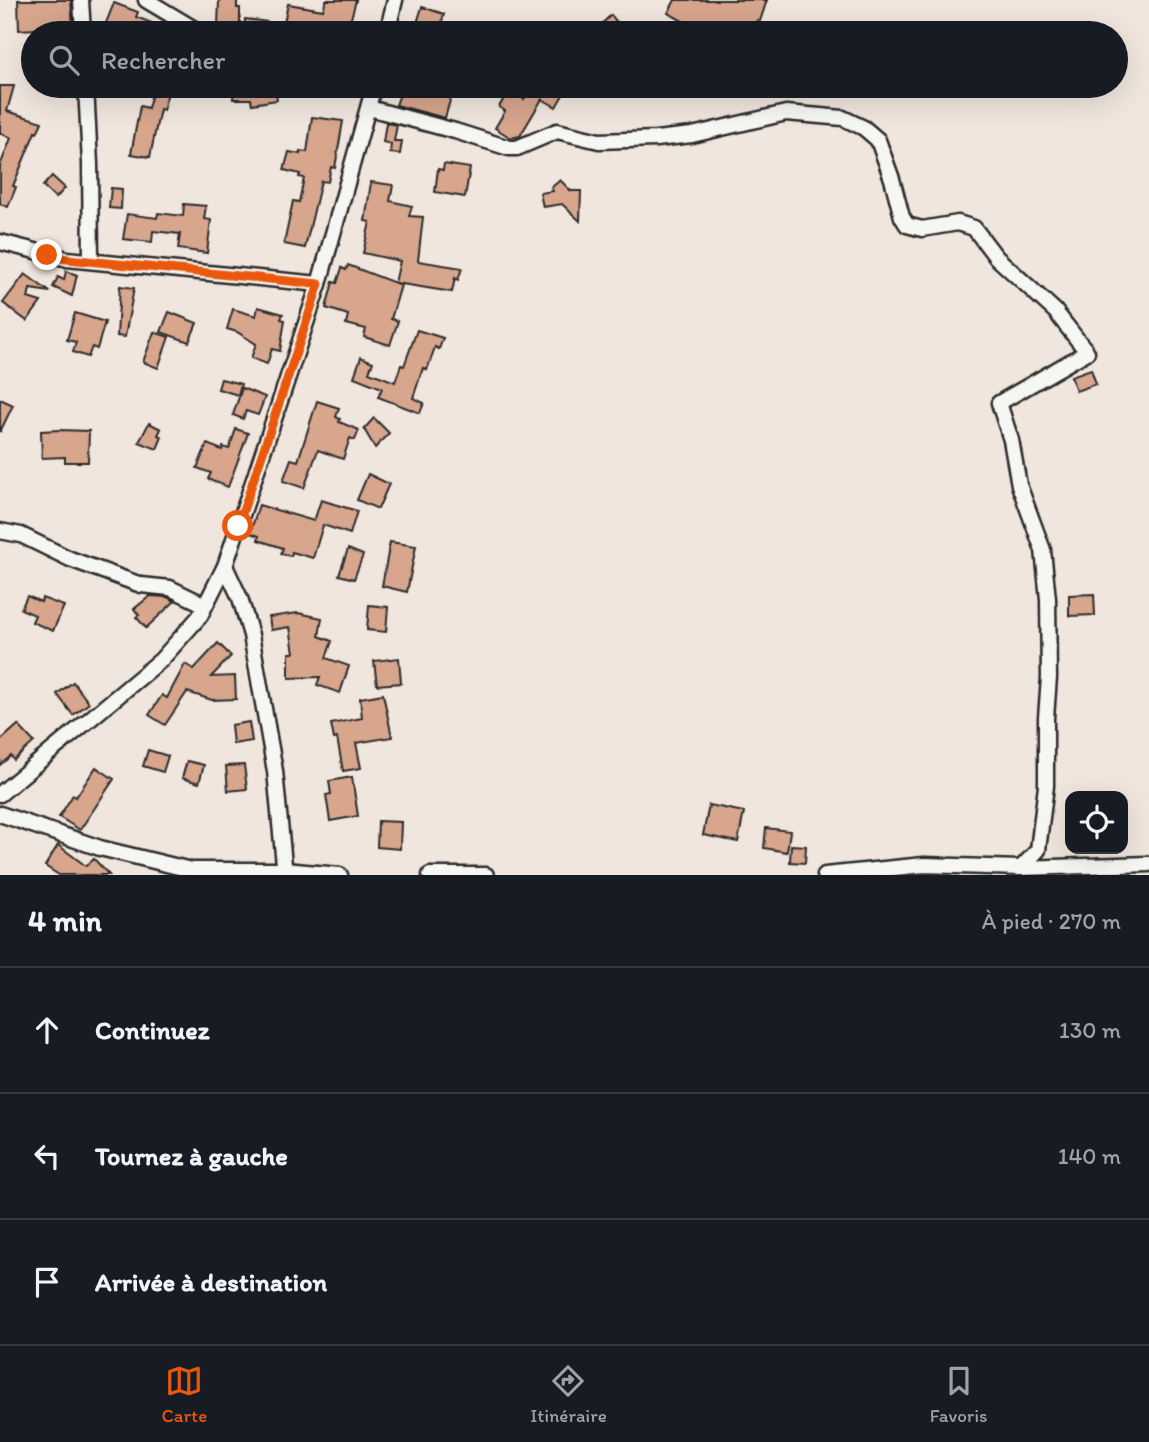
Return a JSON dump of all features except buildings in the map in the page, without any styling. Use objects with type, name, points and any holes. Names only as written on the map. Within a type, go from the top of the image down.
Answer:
[{"type":"street","points":[[81,0],[82,21]]},
{"type":"street","points":[[146,0],[181,21]]},
{"type":"street","points":[[390,21],[395,0]]},
{"type":"street","points":[[87,98],[91,261]]},
{"type":"street","points":[[0,794],[160,660],[200,616],[225,566],[319,284],[371,98]]},
{"type":"street","points":[[369,108],[509,148],[517,148],[556,131],[598,141],[656,139],[692,135],[786,113],[843,118],[864,128],[878,140],[902,217],[907,225],[922,229],[958,223],[974,228],[996,257],[1055,311],[1087,352],[999,403],[1012,440],[1019,485],[1043,550],[1048,609],[1048,763],[1043,819],[1038,850],[1017,870]]},
{"type":"street","points":[[0,242],[67,259],[206,275],[319,284]]},
{"type":"street","points":[[0,531],[21,535],[70,559],[141,585],[170,588],[205,605]]},
{"type":"street","points":[[225,566],[240,598],[251,635],[275,771],[285,873]]},
{"type":"street","points":[[0,814],[100,848],[191,870],[340,875]]},
{"type":"street","points":[[825,875],[924,865],[1017,870],[1149,864]]},
{"type":"street","points":[[430,875],[486,875]]},
{"type":"route","points":[[47,255],[206,275],[319,284],[238,526]]}]
